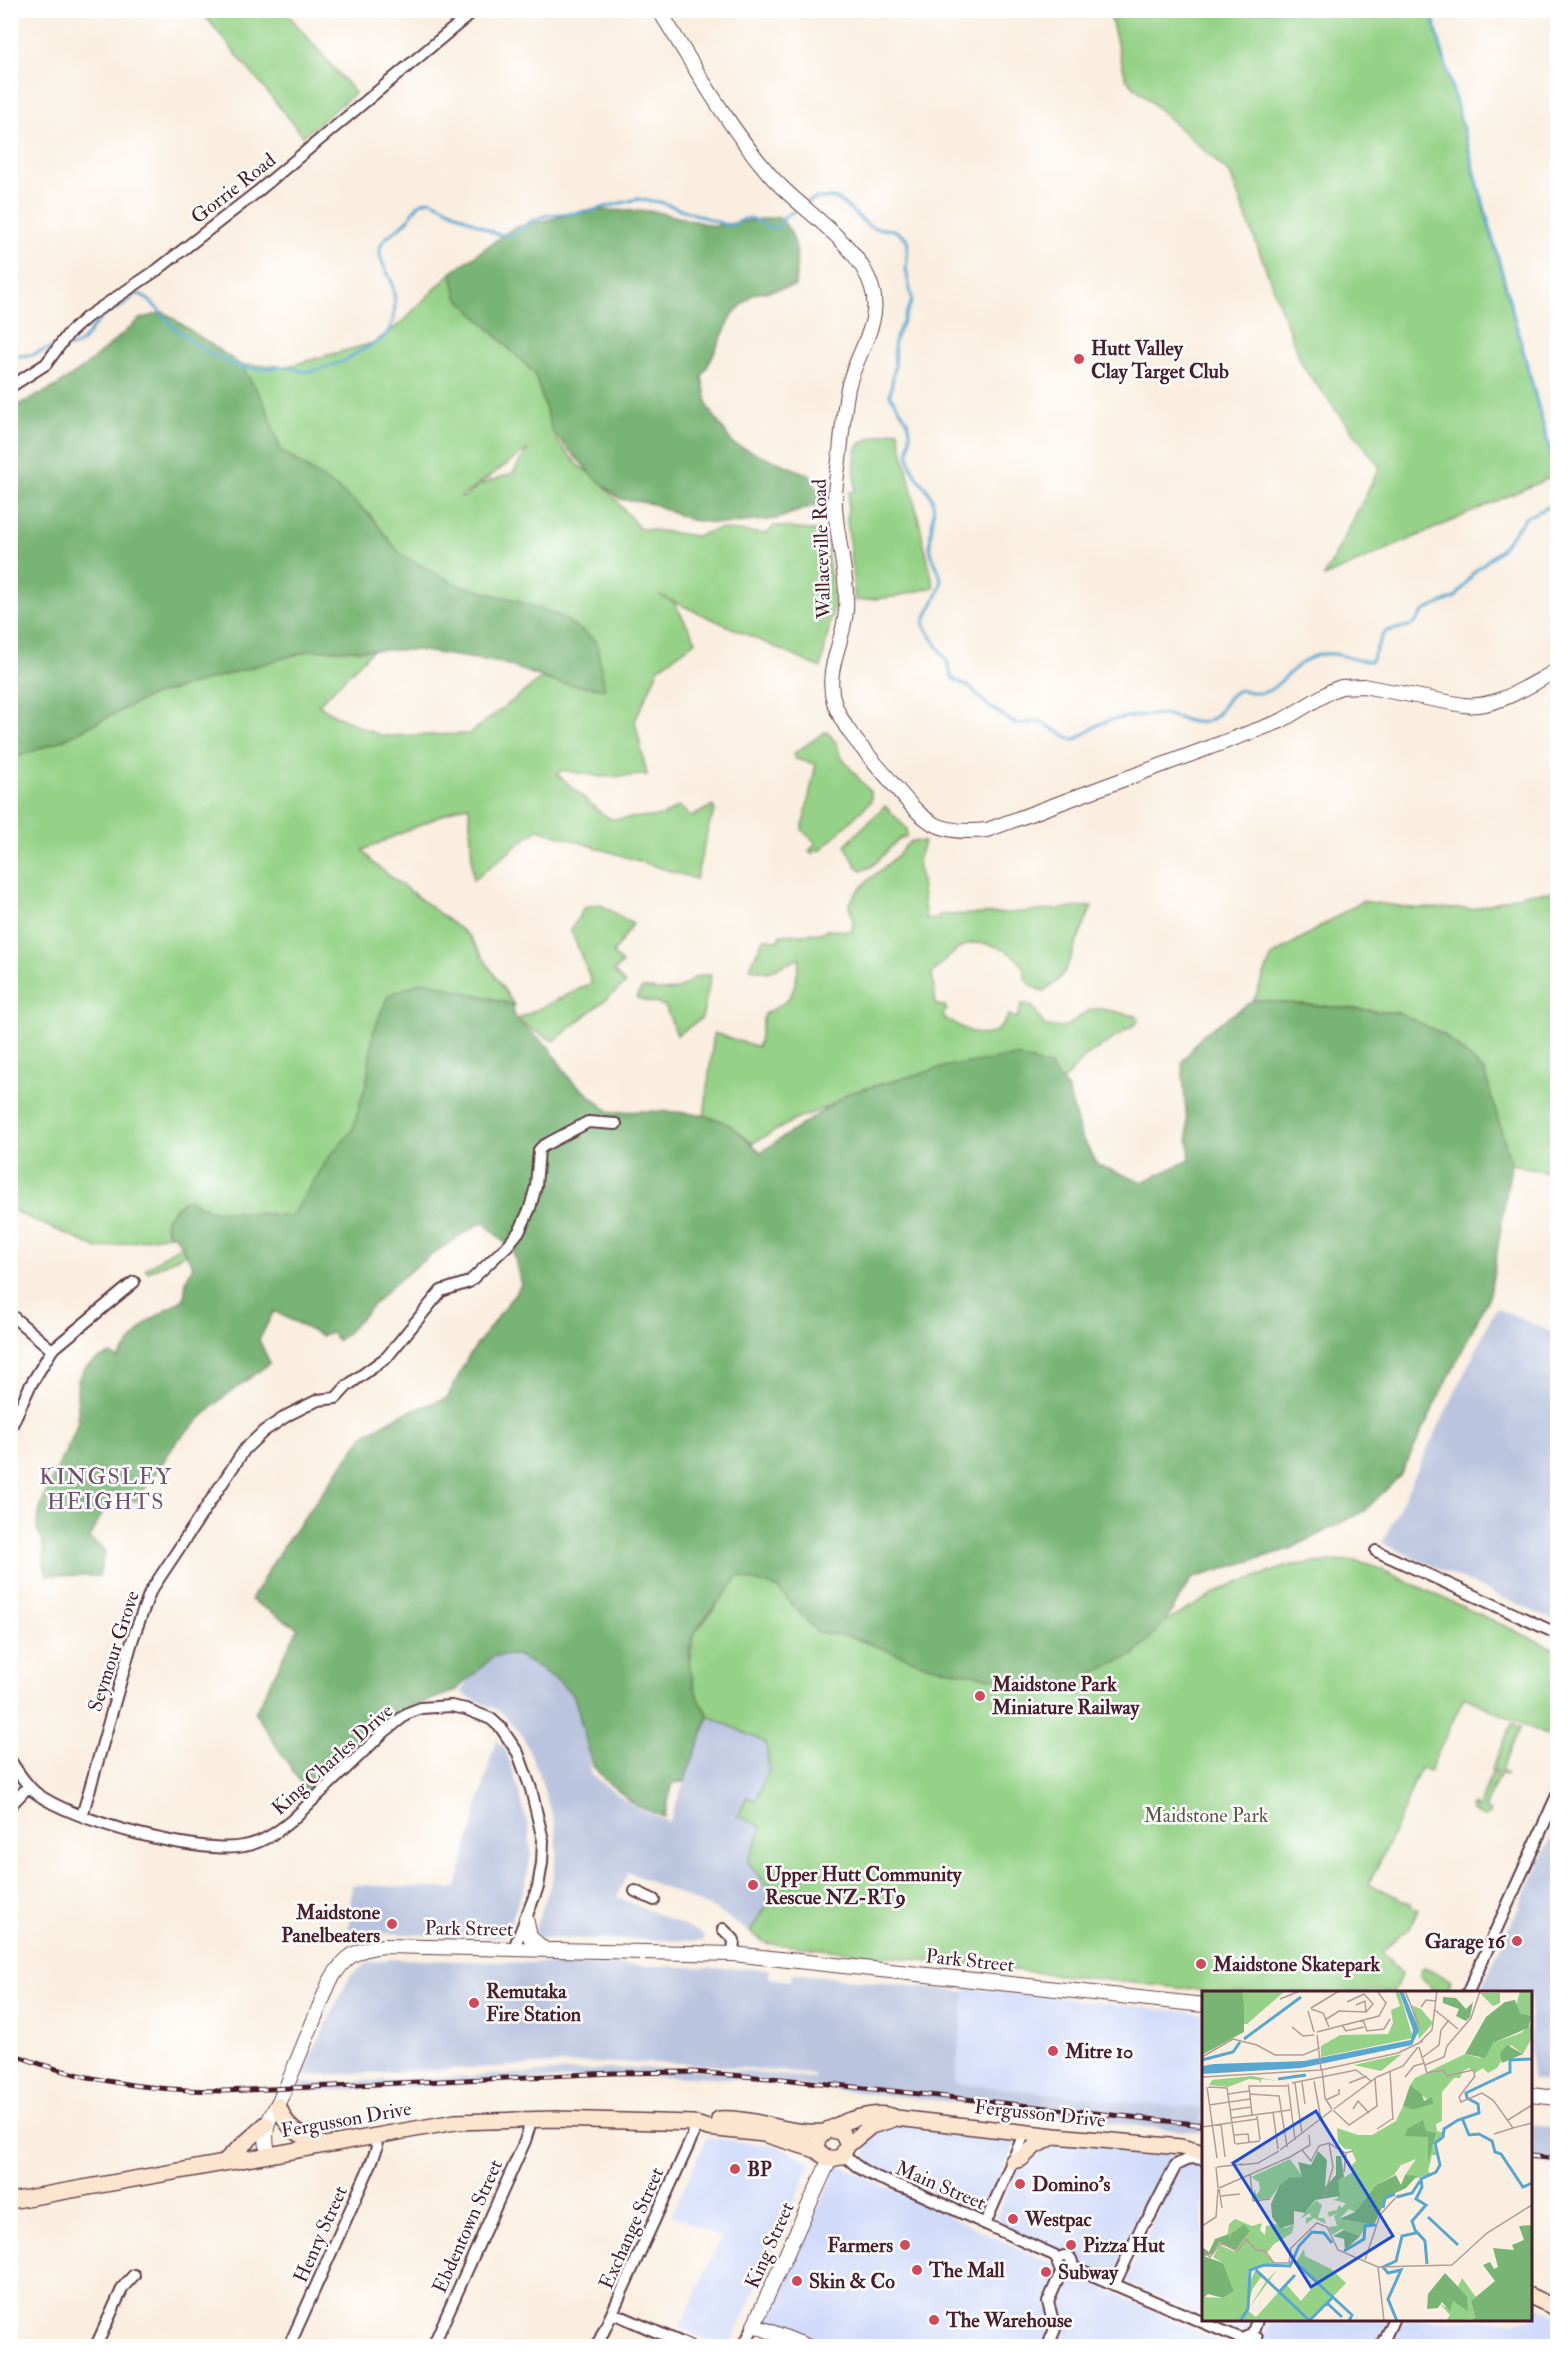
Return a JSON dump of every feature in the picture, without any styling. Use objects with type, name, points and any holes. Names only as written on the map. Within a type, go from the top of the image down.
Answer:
[{"type":"main road","points":[[223,2162],[278,2103],[285,2122],[294,2132],[322,2144]]},
{"type":"main road","name":"Fergusson Drive","points":[[10,2201],[455,2122],[528,2120],[693,2123],[729,2118],[762,2122],[791,2132],[827,2130],[852,2119],[889,2114],[896,2118],[1055,2136],[1180,2147],[1202,2146]]},
{"type":"main road","name":"Fergusson Drive","points":[[693,2123],[708,2128],[764,2134],[835,2153],[871,2126],[896,2118]]},
{"type":"main road","points":[[827,2130],[842,2133],[835,2153],[818,2138],[827,2130]]},
{"type":"main road","points":[[1013,2161],[1022,2159],[1035,2146],[1055,2136]]},
{"type":"main road","name":"Fergusson Drive","points":[[1180,2147],[1202,2153]]},
{"type":"main road","points":[[1532,2297],[1557,2309]]},
{"type":"street","name":"Gorrie Road","points":[[10,387],[46,364],[55,355],[68,334],[94,312],[157,270],[257,192],[475,10]]},
{"type":"street","name":"Wallaceville Road","points":[[659,10],[742,141],[771,177],[852,252],[869,279],[875,303],[870,330],[848,388],[837,482],[835,505],[846,586],[846,611],[832,669],[831,689],[839,714],[853,736],[925,819],[949,830],[961,832],[987,830],[1281,721],[1341,687],[1363,686],[1463,705],[1479,705],[1498,700],[1557,670]]},
{"type":"street","name":"Seymour Grove","points":[[82,1816],[133,1638],[148,1596],[158,1577],[245,1449],[253,1440],[280,1420],[310,1403],[336,1398],[347,1386],[387,1358],[441,1292],[469,1282],[516,1236],[527,1216],[534,1194],[539,1150],[543,1146],[588,1122],[616,1124]]},
{"type":"street","points":[[10,1429],[30,1386],[52,1350],[134,1282]]},
{"type":"street","points":[[11,1315],[52,1350]]},
{"type":"street","points":[[1376,1551],[1557,1634]]},
{"type":"street","name":"King Charles Drive","points":[[10,1760],[29,1786],[57,1805],[82,1816],[182,1844],[222,1848],[245,1846],[263,1840],[284,1827],[383,1733],[408,1713],[436,1706],[465,1709],[491,1719],[515,1746],[531,1790],[541,1828],[543,1852],[538,1887],[514,1948]]},
{"type":"street","points":[[10,1806],[29,1786]]},
{"type":"street","points":[[1468,1991],[1557,1793]]},
{"type":"street","points":[[635,1891],[654,1900]]},
{"type":"street","points":[[526,1918],[530,1937],[544,1949]]},
{"type":"street","points":[[723,1929],[734,1940],[733,1954]]},
{"type":"street","name":"Park Street","points":[[272,2153],[278,2103],[330,1981],[345,1961],[363,1948],[384,1946],[514,1948],[733,1954],[1202,2005]]},
{"type":"street","points":[[1532,2095],[1557,2097]]},
{"type":"street","name":"Ebdentown Street","points":[[433,2346],[525,2141],[529,2128],[528,2120]]},
{"type":"street","name":"Exchange Street","points":[[597,2346],[693,2135],[693,2123]]},
{"type":"street","points":[[985,2224],[1025,2132]]},
{"type":"street","name":"Henry Street","points":[[289,2346],[370,2166],[377,2148],[375,2135]]},
{"type":"street","name":"Main Street","points":[[835,2153],[866,2172],[1054,2255],[1064,2265],[1247,2340]]},
{"type":"street","name":"King Street","points":[[744,2346],[835,2153]]},
{"type":"street","points":[[1114,2285],[1142,2226],[1149,2218],[1176,2165],[1190,2158],[1202,2158]]},
{"type":"street","points":[[1048,2346],[1055,2329],[1048,2302],[1064,2265]]},
{"type":"street","points":[[96,2346],[123,2287],[134,2275]]},
{"type":"street","points":[[613,2313],[689,2346]]},
{"type":"street","points":[[1247,2340],[1256,2321]]},
{"type":"street","points":[[1381,2346],[1392,2321]]},
{"type":"street","points":[[754,2325],[807,2346]]},
{"type":"street","points":[[1247,2340],[1257,2338],[1256,2346]]},
{"type":"shaded area","points":[[1496,1308],[1557,1335],[1557,1622],[1382,1543]]},
{"type":"shaded area","points":[[486,1653],[526,1655],[575,1692],[586,1716],[591,1775],[635,1807],[669,1822],[709,1716],[766,1743],[769,1769],[756,1801],[739,1816],[762,1827],[748,1862],[774,1894],[750,1932],[716,1910],[628,1872],[617,1897],[699,1932],[704,1936],[703,1941],[540,1938],[536,1935],[535,1929],[553,1877],[557,1852],[555,1824],[537,1769],[523,1736],[500,1711],[461,1692]]},
{"type":"shaded area","points":[[496,1739],[506,1750],[528,1823],[531,1853],[526,1883],[506,1932],[493,1937],[348,1932],[352,1885],[456,1889]]},
{"type":"shaded area","points":[[1557,1826],[1557,2083],[1532,2080],[1532,1991],[1479,1991]]},
{"type":"shaded area","points":[[390,1959],[754,1969],[769,1970],[769,1978],[791,1981],[792,1973],[965,1992],[955,2083],[1141,2104],[1202,2108],[1202,2133],[1003,2111],[1003,2107],[712,2077],[613,2077],[303,2092],[300,2090],[300,2084],[633,2068],[723,2070],[814,2078],[814,2074],[683,2063],[579,2063],[301,2076],[350,1976],[368,1963]]},
{"type":"shaded area","points":[[969,1988],[1202,2014],[1202,2108],[1141,2104],[955,2083],[965,1990]]},
{"type":"shaded area","points":[[891,2125],[1015,2137],[1016,2141],[985,2211],[979,2213],[871,2165],[865,2155],[870,2140],[880,2129]]},
{"type":"shaded area","points":[[1532,2125],[1557,2128],[1557,2166],[1532,2163]]},
{"type":"shaded area","points":[[707,2137],[779,2147],[811,2164],[730,2346],[720,2346],[680,2328],[721,2238],[671,2215]]},
{"type":"shaded area","points":[[1033,2139],[1176,2154],[1176,2160],[1114,2277],[999,2224],[996,2217],[1028,2141]]},
{"type":"shaded area","points":[[1202,2161],[1202,2317],[1128,2283],[1126,2279],[1182,2163]]},
{"type":"shaded area","points":[[838,2164],[1228,2346],[824,2346],[767,2322]]},
{"type":"shaded area","points":[[1532,2304],[1557,2316],[1557,2346],[1391,2346],[1404,2321],[1532,2321]]},
{"type":"shaded area","points":[[1211,2321],[1255,2321],[1247,2336]]},
{"type":"shaded area","points":[[1270,2321],[1389,2321],[1377,2346],[1272,2346],[1263,2342]]},
{"type":"green space","points":[[201,11],[285,11],[355,93],[303,136]]},
{"type":"green space","points":[[1109,11],[1437,11],[1431,13],[1556,475],[1324,577],[1380,467],[1303,367],[1230,174],[1126,79]]},
{"type":"green space","points":[[587,210],[654,211],[714,226],[778,217],[785,224],[791,232],[796,248],[795,286],[753,294],[733,314],[702,377],[708,407],[733,444],[810,475],[823,502],[777,519],[724,524],[690,520],[653,504],[620,499],[592,475],[552,431],[535,374],[457,297],[452,272],[513,228]]},
{"type":"green space","points":[[452,272],[457,297],[535,374],[546,410],[552,410],[557,441],[580,467],[599,479],[639,528],[696,536],[719,529],[767,534],[774,526],[824,532],[834,603],[821,668],[659,595],[674,602],[696,641],[659,668],[635,721],[647,775],[602,777],[562,770],[557,774],[611,819],[663,816],[679,806],[691,817],[712,806],[715,810],[708,828],[696,879],[538,829],[473,880],[469,806],[458,808],[363,850],[373,863],[469,936],[514,1005],[476,994],[373,1033],[367,1081],[352,1131],[329,1157],[292,1216],[208,1210],[190,1199],[175,1208],[165,1224],[168,1235],[98,1249],[11,1209],[10,759],[58,742],[148,697],[311,650],[373,650],[318,705],[342,719],[382,736],[469,734],[542,678],[558,683],[604,688],[596,641],[562,617],[515,600],[457,585],[401,555],[369,514],[337,488],[281,451],[264,402],[241,365],[288,366],[373,343],[401,323]],"holes":[[[528,449],[513,473],[479,485],[464,498],[461,497]]]},
{"type":"green space","points":[[164,312],[241,365],[264,402],[281,451],[337,488],[369,514],[401,555],[457,585],[515,600],[562,617],[596,641],[605,689],[558,683],[502,663],[416,650],[312,650],[148,697],[58,742],[11,759],[11,408],[53,388],[84,367],[140,319]]},
{"type":"green space","points":[[898,430],[934,587],[894,597],[855,601],[847,518],[849,492],[855,491],[855,453],[862,442]]},
{"type":"green space","points":[[825,732],[837,744],[840,756],[871,793],[871,801],[820,851],[817,849],[813,854],[809,851],[816,843],[802,830],[816,764],[796,759],[793,754]]},
{"type":"green space","points":[[885,806],[907,829],[907,836],[895,843],[874,864],[862,870],[857,867],[845,845]]},
{"type":"green space","points":[[912,841],[924,842],[918,861],[926,919],[939,919],[939,915],[1010,913],[1092,906],[1065,971],[1044,991],[1025,980],[1025,971],[1020,963],[1004,950],[973,943],[956,950],[932,973],[936,1005],[945,1006],[947,1010],[944,1011],[944,1018],[972,1032],[988,1034],[1002,1025],[1009,1015],[1017,1018],[1022,1004],[1031,1006],[1046,1027],[1070,1024],[1082,1014],[1094,1009],[1137,1016],[1139,1019],[1137,1023],[1085,1057],[1058,1086],[833,1104],[793,1121],[753,1143],[704,1118],[714,1033],[758,1047],[764,1014],[783,1003],[792,993],[800,958],[768,972],[750,968],[763,939],[779,940],[780,935],[820,933],[827,930],[852,931],[853,921],[849,905],[853,897],[865,883]]},
{"type":"green space","points":[[1557,892],[1557,1174],[1511,1164],[1484,1071],[1400,1013],[1254,1000],[1272,956],[1362,901],[1413,908],[1473,909],[1528,893]]},
{"type":"green space","points":[[599,904],[633,924],[613,953],[622,964],[614,971],[625,984],[554,1041],[529,1028],[518,1019],[592,983],[571,930],[584,908]]},
{"type":"green space","points":[[711,975],[702,1018],[677,1035],[665,1006],[636,998],[642,988],[671,990],[680,988],[695,977]]},
{"type":"green space","points":[[424,981],[514,1005],[513,1013],[516,1020],[548,1046],[570,1079],[610,1112],[671,1112],[704,1116],[729,1125],[761,1152],[849,1093],[948,1066],[1016,1056],[1049,1066],[1068,1090],[1081,1137],[1098,1165],[1142,1182],[1190,1160],[1182,1062],[1203,1034],[1254,1000],[1400,1013],[1444,1035],[1484,1071],[1511,1164],[1490,1294],[1400,1476],[1364,1511],[1290,1549],[1191,1579],[1165,1622],[1134,1655],[1073,1682],[1018,1683],[930,1666],[851,1637],[817,1632],[777,1588],[738,1576],[700,1625],[692,1641],[689,1652],[691,1675],[698,1697],[709,1716],[684,1782],[673,1783],[664,1817],[637,1806],[606,1781],[593,1766],[574,1696],[557,1680],[518,1655],[494,1656],[455,1691],[400,1711],[360,1742],[306,1791],[255,1713],[298,1628],[251,1600],[280,1551],[364,1435],[400,1415],[447,1398],[468,1357],[521,1285],[513,1251],[483,1222],[440,1248],[414,1268],[388,1290],[337,1341],[331,1332],[321,1336],[274,1311],[259,1340],[270,1363],[220,1400],[177,1441],[136,1502],[114,1491],[89,1538],[105,1550],[99,1576],[47,1575],[38,1521],[45,1495],[78,1422],[77,1384],[82,1373],[88,1365],[102,1357],[112,1354],[117,1359],[147,1322],[184,1299],[186,1280],[193,1266],[175,1235],[168,1235],[166,1218],[183,1201],[190,1199],[208,1210],[292,1216],[329,1157],[352,1131],[367,1081],[373,1033],[388,995]]},
{"type":"green space","points":[[181,1245],[185,1254],[148,1272],[145,1269]]},
{"type":"green space","name":"Maidstone Park","points":[[1349,1560],[1369,1564],[1557,1650],[1557,1740],[1464,1697],[1429,1772],[1420,1768],[1398,1823],[1369,1884],[1412,1904],[1411,1907],[1418,1910],[1410,1928],[1381,1953],[1402,1974],[1394,1991],[1208,1991],[766,1943],[750,1932],[774,1894],[748,1862],[762,1827],[738,1816],[747,1797],[756,1801],[769,1769],[766,1743],[709,1716],[697,1698],[689,1663],[695,1633],[717,1605],[730,1573],[1134,1655],[1165,1622],[1229,1586],[1292,1565]]},
{"type":"green space","points":[[1512,1724],[1520,1728],[1501,1771],[1506,1776],[1491,1770]]},
{"type":"green space","points":[[1492,1773],[1499,1776],[1484,1808],[1490,1811],[1484,1817],[1472,1811],[1471,1808],[1472,1805],[1478,1808]]},
{"type":"green space","points":[[1424,1968],[1451,1980],[1446,1991],[1435,1991],[1420,1977],[1421,1970]]},
{"type":"waterway","points":[[1431,10],[1558,479]]},
{"type":"waterway","points":[[805,203],[817,198],[839,200],[868,225],[874,228],[894,230],[906,238],[908,243],[906,269],[912,300],[894,342],[895,366],[890,395],[909,426],[911,466],[933,502],[930,546],[941,583],[924,625],[947,661],[952,678],[972,689],[987,705],[1014,723],[1039,721],[1073,740],[1100,724],[1122,718],[1164,715],[1192,722],[1202,722],[1212,719],[1235,692],[1241,690],[1259,693],[1268,691],[1301,663],[1318,655],[1333,654],[1371,661],[1382,636],[1387,631],[1409,626],[1415,623],[1424,611],[1456,597],[1474,572],[1500,550],[1526,517],[1558,503]]},
{"type":"waterway","points":[[63,347],[70,347],[81,342],[102,317],[123,305],[137,293],[151,302],[170,323],[210,354],[246,368],[285,367],[308,372],[344,361],[380,341],[389,330],[394,318],[394,296],[392,283],[381,259],[381,245],[408,220],[419,204],[431,200],[496,234],[507,235],[547,215],[586,212],[637,199],[660,202],[729,226],[751,218],[773,229],[778,227],[785,216],[800,208]]},
{"type":"waterway","points":[[10,357],[31,355],[53,347]]},
{"type":"railway","points":[[10,2053],[62,2071],[89,2077],[142,2086],[197,2091],[613,2073],[692,2072],[782,2079],[1202,2125]]},
{"type":"railway","points":[[1532,2156],[1558,2159]]},
{"type":"place","name":"Hutt Valley Clay Target Club","points":[[1079,359]]},
{"type":"place","name":"Maidstone Park Miniature Railway","points":[[980,1696]]},
{"type":"place","name":"Upper Hutt Community Rescue NZ-RT9","points":[[753,1885]]},
{"type":"place","name":"Maidstone Panelbeaters","points":[[392,1924]]},
{"type":"place","name":"Garage 16","points":[[1517,1941]]},
{"type":"place","name":"Maidstone Skatepark","points":[[1201,1964]]},
{"type":"place","name":"Remutaka Fire Station","points":[[474,2003]]},
{"type":"place","name":"Mitre 10","points":[[1053,2051]]},
{"type":"place","name":"BP","points":[[735,2169]]},
{"type":"place","name":"Domino's","points":[[1020,2184]]},
{"type":"place","name":"Westpac","points":[[1013,2219]]},
{"type":"place","name":"Farmers","points":[[905,2245]]},
{"type":"place","name":"Pizza Hut","points":[[1071,2245]]},
{"type":"place","name":"The Mall","points":[[917,2270]]},
{"type":"place","name":"Subway","points":[[1046,2272]]},
{"type":"place","name":"Skin & Co","points":[[797,2281]]},
{"type":"place","name":"The Warehouse","points":[[934,2320]]},
{"type":"district","name":"KINGSLEY HEIGHTS","points":[[106,1488]]}]
